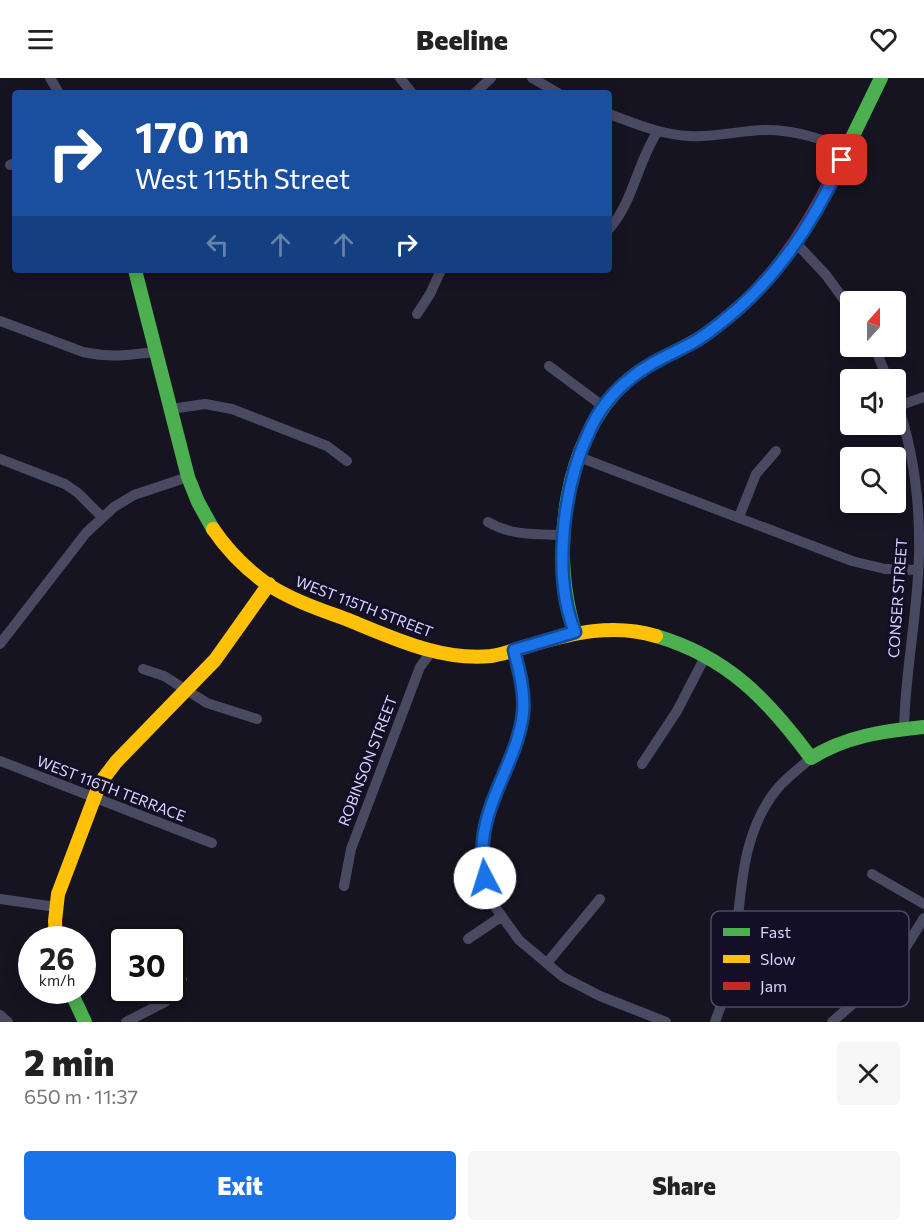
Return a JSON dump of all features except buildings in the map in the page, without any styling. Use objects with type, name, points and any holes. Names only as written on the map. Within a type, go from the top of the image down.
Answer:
[{"type":"street","points":[[400,78],[410,90]]},
{"type":"street","points":[[478,90],[491,78]]},
{"type":"street","points":[[532,78],[553,90]]},
{"type":"street","points":[[575,632],[569,619],[566,598],[564,535],[569,494],[588,433],[618,389],[640,371],[709,332],[760,287],[795,242],[818,207],[881,78]]},
{"type":"street","points":[[612,115],[658,131],[687,136],[705,137],[785,130],[807,134],[847,149]]},
{"type":"street","points":[[612,226],[621,216],[649,144],[658,131]]},
{"type":"street","points":[[795,242],[826,275],[840,294]]},
{"type":"street","name":"WEST 115TH STREET","points":[[136,273],[188,477],[210,526],[226,548],[249,570],[304,604],[409,645],[432,651],[463,656],[491,656],[593,629],[632,630],[659,637],[705,657],[734,675],[759,695],[775,712],[811,758]]},
{"type":"street","points":[[417,314],[440,273]]},
{"type":"street","points":[[0,321],[97,355],[116,357],[156,352]]},
{"type":"street","points":[[549,366],[604,407]]},
{"type":"street","points":[[906,401],[924,397]]},
{"type":"street","points":[[171,409],[205,404],[232,409],[327,446],[347,461]]},
{"type":"street","name":"CONSER STREET","points":[[904,729],[905,690],[921,519],[905,435]]},
{"type":"street","points":[[739,518],[756,474],[776,451]]},
{"type":"street","points":[[579,457],[852,561],[885,569],[918,570]]},
{"type":"street","points":[[0,459],[65,484],[78,493],[102,517]]},
{"type":"street","points":[[0,644],[86,533],[102,517],[134,495],[188,477]]},
{"type":"street","points":[[488,522],[502,529],[519,533],[564,535]]},
{"type":"street","points":[[56,926],[56,907],[65,874],[100,783],[110,769],[216,660],[269,584]]},
{"type":"street","points":[[514,650],[523,698],[520,729],[491,809],[483,840],[482,858],[488,897],[519,940],[564,976],[600,996],[666,1022]]},
{"type":"street","name":"ROBINSON STREET","points":[[344,886],[351,849],[360,822],[420,667],[432,651]]},
{"type":"street","points":[[642,764],[677,711],[705,657]]},
{"type":"street","points":[[143,669],[164,676],[215,706],[257,719]]},
{"type":"street","points":[[738,911],[747,853],[759,819],[777,790],[811,758],[848,739],[864,734],[924,727]]},
{"type":"street","name":"WEST 116TH TERRACE","points":[[0,761],[212,843]]},
{"type":"street","points":[[872,874],[924,904]]},
{"type":"street","points":[[0,899],[56,907]]},
{"type":"street","points":[[547,963],[600,899]]},
{"type":"street","points":[[468,939],[502,916]]},
{"type":"street","points":[[909,942],[924,918]]},
{"type":"street","points":[[77,1004],[85,1022]]},
{"type":"street","points":[[126,1022],[161,1004]]},
{"type":"street","points":[[715,1022],[720,1007]]},
{"type":"street","points":[[832,1022],[849,1007]]},
{"type":"street","points":[[0,1015],[8,1022]]},
{"type":"traffic: fast","points":[[831,181],[881,78]]},
{"type":"traffic: fast","points":[[136,273],[188,477],[198,502],[213,529]]},
{"type":"traffic: fast","points":[[575,632],[567,601],[563,568],[563,533],[567,499],[575,465],[588,434],[605,405],[627,381],[646,367],[709,332]]},
{"type":"traffic: fast","points":[[656,636],[705,656],[744,683],[779,717],[811,758],[838,744],[852,740],[880,733],[924,727]]},
{"type":"traffic: fast","points":[[77,1004],[85,1022]]},
{"type":"traffic: slow","points":[[213,529],[245,566],[277,590],[308,605],[385,635],[437,652],[473,657],[491,656],[593,631],[624,630],[656,636]]},
{"type":"traffic: slow","points":[[55,926],[58,894],[100,783],[116,762],[215,660],[269,584]]},
{"type":"traffic: jam","points":[[709,332],[747,301],[764,283],[794,244],[831,181]]},
{"type":"route","points":[[485,878],[482,858],[486,824],[513,753],[523,712],[520,677],[514,650],[575,632],[569,619],[564,581],[564,535],[569,494],[588,433],[618,389],[650,364],[695,341],[716,327],[760,287],[786,255],[818,207],[842,160]]}]
